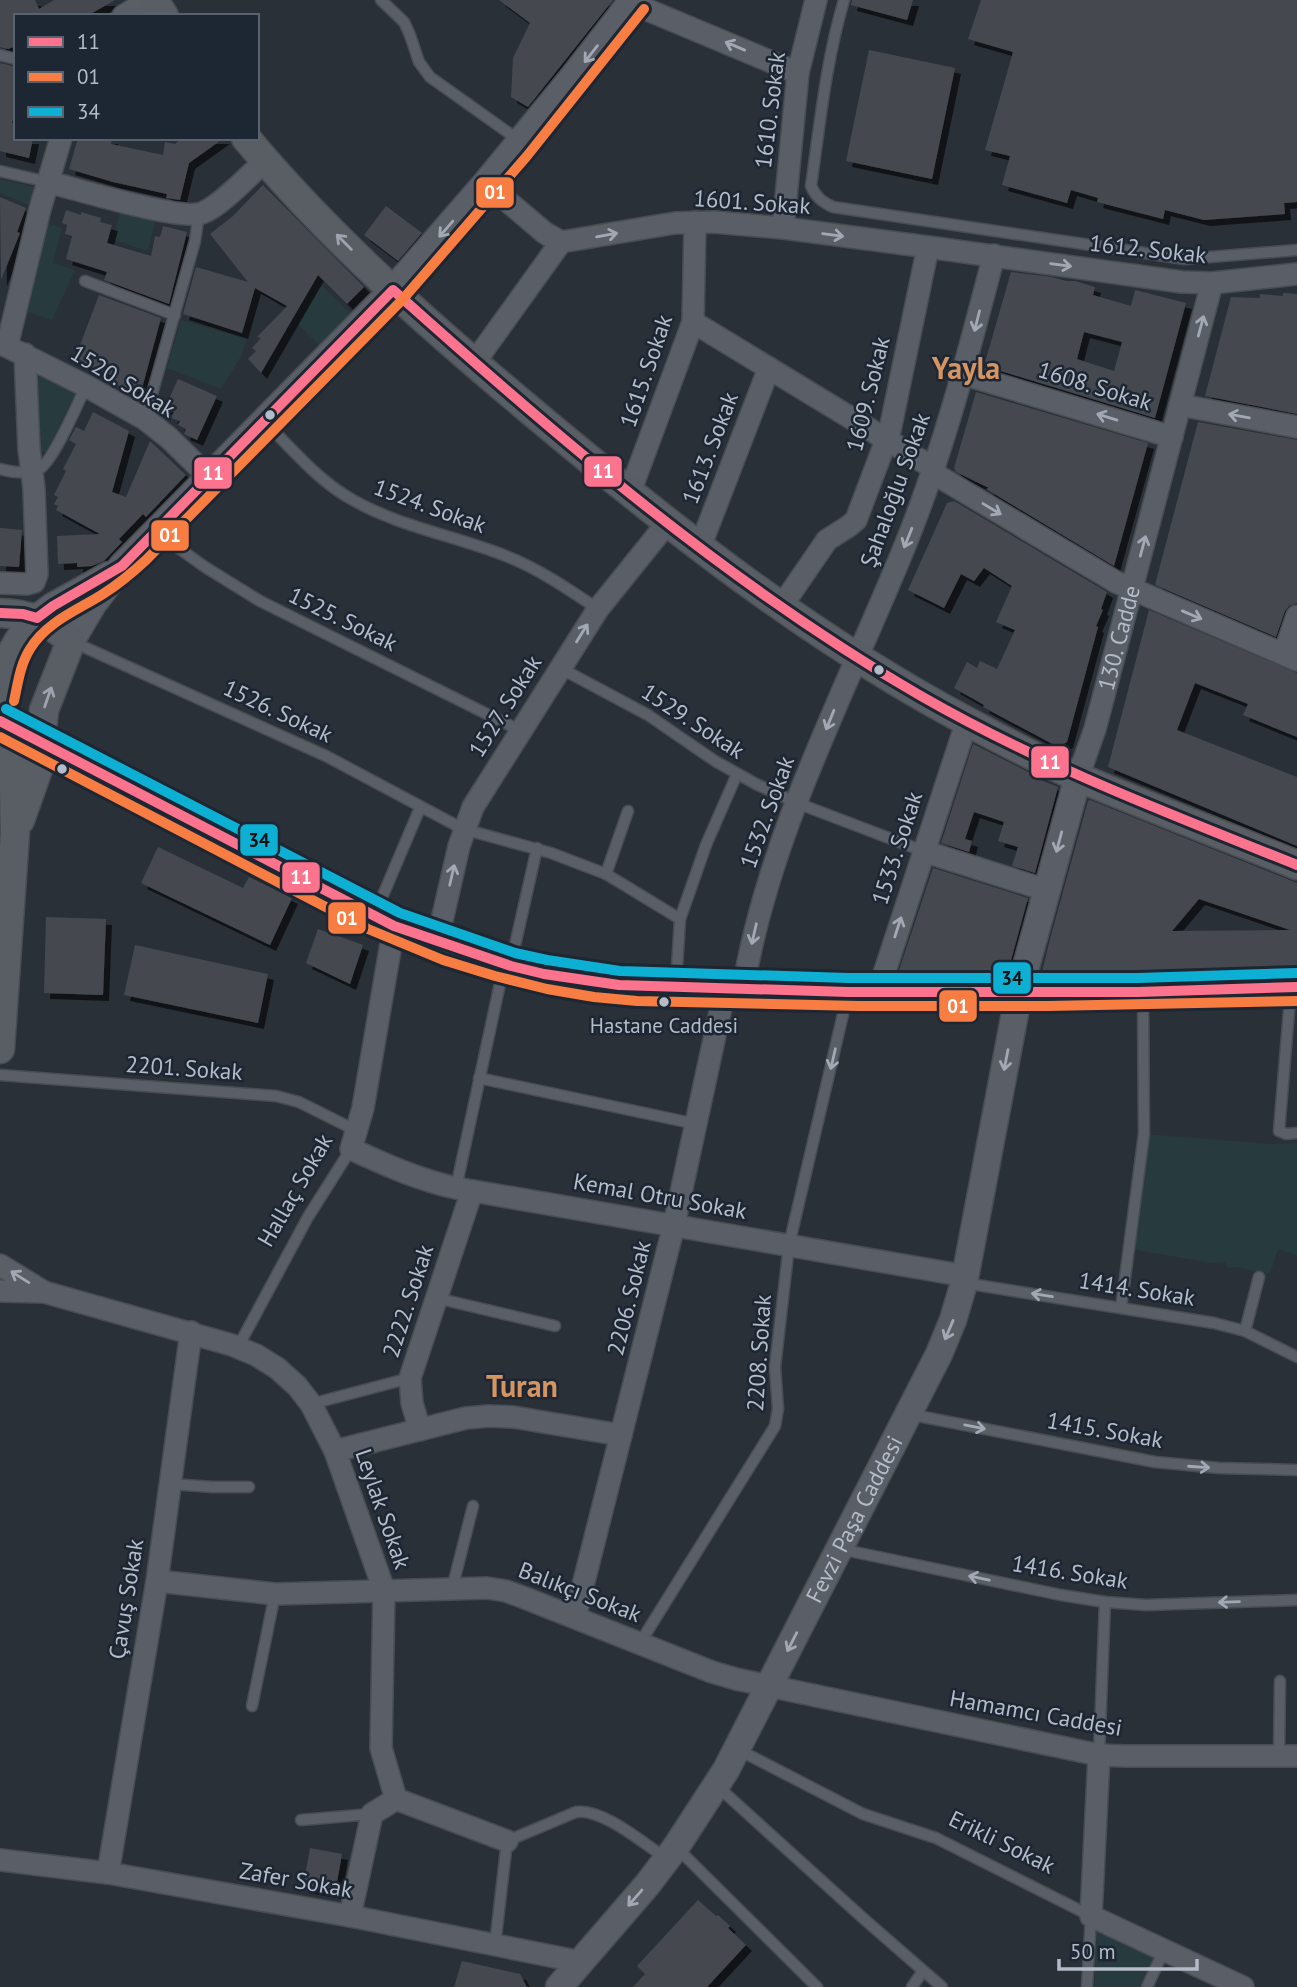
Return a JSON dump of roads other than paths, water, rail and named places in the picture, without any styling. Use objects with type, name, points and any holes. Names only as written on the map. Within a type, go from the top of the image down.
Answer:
[{"type":"main road","points":[[248,140],[265,161],[393,290],[474,363],[668,522],[781,607],[856,657],[967,721],[1078,777],[1297,865]]},
{"type":"main road","points":[[0,613],[37,618],[55,627],[71,641],[46,703],[38,769],[15,833]]},
{"type":"main road","points":[[0,1049],[15,833],[13,745],[1,710],[6,664],[13,649],[37,618]]},
{"type":"main road","points":[[1,710],[41,741],[384,921],[507,965],[579,980],[676,988],[848,992],[1143,992],[1294,987]]},
{"type":"street","points":[[127,14],[152,0]]},
{"type":"street","name":"1610. Sokak","points":[[783,229],[798,73],[816,0]]},
{"type":"street","points":[[71,641],[93,604],[122,566],[393,290],[521,141],[632,1],[798,73]]},
{"type":"street","points":[[0,583],[27,584],[35,580],[37,574],[32,471],[11,348],[48,182],[60,140]]},
{"type":"street","points":[[48,182],[172,213],[199,214],[214,206],[265,161]]},
{"type":"street","points":[[474,363],[561,242],[545,233],[486,183]]},
{"type":"street","name":"1601. Sokak","points":[[561,242],[695,222],[783,229],[994,255]]},
{"type":"street","name":"1615. Sokak","points":[[631,492],[693,322],[695,222]]},
{"type":"street","name":"1609. Sokak","points":[[781,607],[827,540],[856,520],[888,440],[928,247]]},
{"type":"street","name":"1612. Sokak","points":[[994,255],[1182,282],[1212,283],[1297,274]]},
{"type":"street","name":"Şahaloğlu Sokak","points":[[856,657],[903,551],[934,471],[994,255]]},
{"type":"street","name":"130. Cadde","points":[[1019,992],[1078,777],[1095,729],[1212,283]]},
{"type":"street","points":[[693,322],[1100,573],[1132,590],[1291,657],[1297,616]]},
{"type":"street","name":"1520. Sokak","points":[[11,348],[145,419],[209,477]]},
{"type":"street","name":"1613. Sokak","points":[[700,547],[769,368]]},
{"type":"street","name":"1608. Sokak","points":[[963,374],[1172,436]]},
{"type":"street","points":[[1180,405],[1297,427]]},
{"type":"street","name":"1527. Sokak","points":[[437,942],[463,829],[473,807],[598,609],[668,522]]},
{"type":"street","points":[[37,618],[122,566]]},
{"type":"street","name":"1532. Sokak","points":[[734,989],[797,803],[856,657]]},
{"type":"street","name":"1533. Sokak","points":[[878,992],[967,721]]},
{"type":"street","points":[[923,851],[1046,890]]},
{"type":"street","name":"Hallaç Sokak","points":[[354,1140],[363,1108],[384,921]]},
{"type":"street","name":"2206. Sokak","points":[[575,1617],[674,1225],[696,1124],[734,989]]},
{"type":"street","name":"Fevzi Paşa Caddesi","points":[[559,1987],[671,1853],[716,1785],[737,1749],[939,1354],[965,1279],[1019,992]]},
{"type":"street","name":"Kemal Otru Sokak","points":[[354,1140],[407,1174],[429,1182],[789,1245],[965,1279]]},
{"type":"street","name":"2222. Sokak","points":[[420,1430],[411,1403],[410,1378],[436,1298],[464,1189]]},
{"type":"street","name":"Leylak Sokak","points":[[0,1265],[44,1292]]},
{"type":"street","name":"Leylak Sokak","points":[[0,1291],[44,1292],[238,1347],[277,1368],[297,1386],[311,1404],[335,1451],[384,1590],[381,1748],[396,1799]]},
{"type":"street","name":"Çavuş Sokak","points":[[108,1873],[157,1580],[191,1332]]},
{"type":"street","points":[[335,1451],[466,1418],[489,1416],[513,1417],[621,1435]]},
{"type":"street","name":"Balıkçı Sokak","points":[[157,1580],[275,1594],[452,1588],[506,1591],[712,1672],[769,1687]]},
{"type":"street","name":"Hamamcı Caddesi","points":[[769,1687],[1099,1755],[1288,1756]]},
{"type":"street","points":[[1091,1916],[1099,1755]]},
{"type":"street","points":[[350,1916],[372,1814],[396,1799],[507,1841]]},
{"type":"street","name":"Zafer Sokak","points":[[0,1860],[108,1873],[350,1916],[581,1962]]},
{"type":"street","name":"Erikli Sokak","points":[[1091,1916],[1243,1987]]},
{"type":"lane","points":[[381,0],[404,22],[419,62],[430,77],[521,141]]},
{"type":"lane","points":[[844,0],[824,86],[811,186],[824,203],[833,207],[1185,259],[1297,250]]},
{"type":"lane","points":[[0,171],[48,182]]},
{"type":"lane","points":[[145,419],[195,241],[199,214]]},
{"type":"lane","points":[[85,281],[174,315]]},
{"type":"lane","points":[[0,469],[22,472],[40,468],[50,458],[86,386]]},
{"type":"lane","name":"1524. Sokak","points":[[264,421],[311,469],[346,496],[380,513],[525,564],[598,609]]},
{"type":"lane","name":"1525. Sokak","points":[[156,531],[205,567],[260,601],[521,731]]},
{"type":"lane","name":"1526. Sokak","points":[[71,641],[326,756],[463,829],[537,848],[606,874],[680,919]]},
{"type":"lane","name":"1529. Sokak","points":[[560,668],[637,709],[737,774],[797,803],[923,851]]},
{"type":"lane","points":[[676,988],[680,919],[709,835],[737,774]]},
{"type":"lane","points":[[384,921],[421,808]]},
{"type":"lane","points":[[606,874],[628,811]]},
{"type":"lane","points":[[464,1189],[480,1078],[537,848]]},
{"type":"lane","points":[[1294,987],[1279,1130],[1286,1134],[1297,1133]]},
{"type":"lane","name":"2208. Sokak","points":[[639,1643],[775,1426],[778,1409],[775,1367],[789,1245],[848,992]]},
{"type":"lane","points":[[1121,1308],[1144,1134],[1143,992]]},
{"type":"lane","name":"2201. Sokak","points":[[0,1075],[276,1096],[299,1102],[354,1140]]},
{"type":"lane","points":[[480,1078],[696,1124]]},
{"type":"lane","name":"Hallaç Sokak","points":[[238,1347],[308,1217],[354,1140]]},
{"type":"lane","points":[[1245,1331],[1259,1277]]},
{"type":"lane","name":"1414. Sokak","points":[[965,1279],[1214,1323],[1245,1331],[1297,1357]]},
{"type":"lane","points":[[436,1298],[555,1326]]},
{"type":"lane","points":[[311,1404],[410,1378]]},
{"type":"lane","name":"1415. Sokak","points":[[908,1414],[1166,1463],[1219,1468],[1297,1470]]},
{"type":"lane","points":[[170,1484],[249,1487]]},
{"type":"lane","points":[[452,1588],[473,1506]]},
{"type":"lane","name":"1416. Sokak","points":[[839,1549],[1105,1602],[1146,1605],[1297,1600]]},
{"type":"lane","points":[[252,1706],[275,1594]]},
{"type":"lane","points":[[1099,1755],[1105,1602]]},
{"type":"lane","points":[[1280,1681],[1288,1756]]},
{"type":"lane","name":"Erikli Sokak","points":[[737,1749],[863,1814],[936,1839],[1091,1916]]},
{"type":"lane","points":[[716,1785],[942,1987]]},
{"type":"lane","points":[[495,1945],[507,1841],[584,1811],[594,1813],[671,1853],[817,1987]]},
{"type":"lane","points":[[301,1820],[372,1814]]},
{"type":"lane","points":[[1087,1987],[1091,1916]]},
{"type":"lane","points":[[1147,1987],[1164,1950]]},
{"type":"lane","points":[[912,1987],[923,1971]]},
{"type":"place","name":"Hastane Caddesi","points":[[664,1002]]},
{"type":"district","name":"Yayla","points":[[966,369]]},
{"type":"district","name":"Turan","points":[[522,1387]]}]
